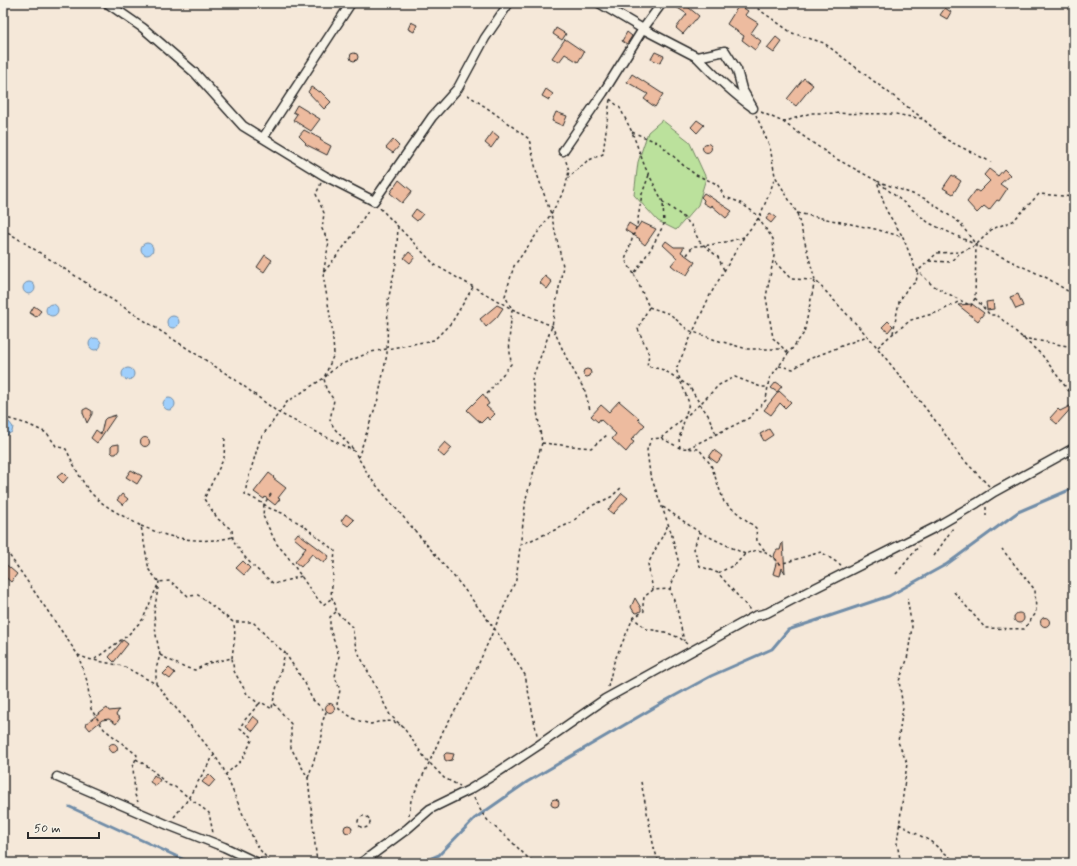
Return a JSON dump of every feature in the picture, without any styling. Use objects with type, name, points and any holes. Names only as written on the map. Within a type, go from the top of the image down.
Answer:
[{"type":"street","points":[[107,3],[143,28],[194,73],[243,126],[325,176],[374,201],[432,117],[458,88],[485,38],[509,3]]},
{"type":"street","points":[[263,138],[351,3]]},
{"type":"street","points":[[599,3],[643,30],[697,57],[735,95],[753,108]]},
{"type":"street","points":[[563,150],[603,93],[662,3]]},
{"type":"street","points":[[697,57],[725,51],[737,70],[742,89],[753,108]]},
{"type":"street","points":[[361,863],[407,829],[430,809],[469,790],[539,745],[605,699],[755,616],[767,613],[934,528],[994,492],[1074,448]]},
{"type":"street","points":[[57,777],[168,825],[224,847],[258,863]]},
{"type":"path","points":[[747,3],[754,6],[792,33],[824,43],[924,119],[947,140],[991,162]]},
{"type":"path","points":[[407,829],[411,800],[443,731],[466,692],[516,580],[526,498],[542,443],[532,379],[552,326],[563,266],[551,214],[537,174],[528,139],[458,88]]},
{"type":"path","points":[[603,93],[620,108],[632,132],[645,167],[663,202],[664,224],[652,247],[634,274]]},
{"type":"path","points":[[567,179],[587,160],[603,154],[610,99]]},
{"type":"path","points":[[753,108],[783,122],[833,157],[877,181],[926,199],[960,223],[976,245],[975,298],[971,306],[932,285],[915,268],[902,237],[886,210],[877,181]]},
{"type":"path","points":[[687,448],[749,418],[766,400],[770,379],[804,333],[815,280],[798,213],[775,176],[770,147],[753,108]]},
{"type":"path","points":[[783,122],[811,113],[895,114],[924,119]]},
{"type":"path","points":[[632,132],[659,143],[696,175],[717,184],[726,197],[739,202],[759,217],[773,239],[774,256],[766,297],[773,338],[789,354]]},
{"type":"path","points":[[487,394],[511,364],[509,342],[512,309],[505,296],[514,266],[551,214],[565,189],[568,171],[563,150]]},
{"type":"path","points":[[649,175],[642,194],[637,225],[625,260],[634,274],[649,307],[670,314],[688,330],[747,349],[784,349]]},
{"type":"path","points":[[325,176],[316,194],[324,213],[322,229],[329,242],[323,274],[332,327],[334,354],[324,378],[326,389],[334,400],[330,420],[334,428],[354,451],[371,479],[461,584],[494,628],[525,675],[539,745]]},
{"type":"path","points":[[680,448],[680,439],[689,403],[676,369],[710,294],[744,237],[759,217],[775,176]]},
{"type":"path","points":[[877,181],[929,223],[1047,278],[1074,295]]},
{"type":"path","points":[[928,261],[950,262],[961,252],[976,245],[992,229],[1012,221],[1039,194],[1074,197]]},
{"type":"path","points":[[323,274],[350,239],[374,201],[435,265],[512,309],[552,326],[566,357],[585,391],[590,410]]},
{"type":"path","points":[[663,202],[681,215],[692,226],[699,241],[718,257],[724,270]]},
{"type":"path","points":[[798,213],[875,229],[902,237]]},
{"type":"path","points":[[358,458],[378,399],[387,354],[388,301],[396,263],[398,227]]},
{"type":"path","points":[[3,230],[233,378],[279,413],[354,451]]},
{"type":"path","points":[[687,255],[693,246],[705,246],[744,237]]},
{"type":"path","points":[[894,333],[899,302],[908,287],[916,282],[918,271],[937,253],[961,252]]},
{"type":"path","points":[[773,260],[791,278],[815,280],[878,347],[938,424],[960,456],[994,492]]},
{"type":"path","points":[[473,287],[452,322],[434,340],[371,352],[337,366],[324,378],[287,402],[260,439],[245,494],[304,526],[335,551],[331,596],[336,606],[336,612],[352,627],[356,648],[390,715],[403,727],[429,763],[444,778],[469,790],[489,822],[533,863]]},
{"type":"path","points":[[975,298],[990,315],[997,315],[1042,355],[1074,398]]},
{"type":"path","points":[[878,347],[911,320],[939,312],[961,301]]},
{"type":"path","points":[[649,307],[638,329],[649,354],[647,366],[664,370],[689,386],[708,416],[716,434]]},
{"type":"path","points":[[779,366],[794,369],[809,359],[868,336]]},
{"type":"path","points":[[1022,338],[1074,347]]},
{"type":"path","points":[[684,641],[677,609],[670,589],[678,564],[668,524],[650,474],[647,450],[651,440],[661,438],[700,404],[719,385],[735,377],[761,387],[768,387]]},
{"type":"path","points":[[3,417],[27,424],[47,433],[56,446],[66,449],[76,470],[91,492],[106,506],[141,526],[173,537],[199,540],[233,537]]},
{"type":"path","points":[[542,443],[591,448],[607,435]]},
{"type":"path","points":[[225,438],[224,458],[204,499],[218,519],[232,530],[233,540],[244,556],[274,584],[302,576]]},
{"type":"path","points":[[661,438],[680,448],[699,449],[711,464],[724,502],[756,528],[757,540],[766,552],[780,564],[820,552],[849,570]]},
{"type":"path","points":[[520,545],[571,523],[589,507],[610,497],[622,487]]},
{"type":"path","points":[[271,494],[264,504],[263,516],[276,543],[323,605],[332,598]]},
{"type":"path","points":[[662,506],[699,532],[745,554]]},
{"type":"path","points":[[653,590],[648,564],[668,524]]},
{"type":"path","points":[[934,556],[956,524]]},
{"type":"path","points":[[141,526],[148,570],[159,582]]},
{"type":"path","points":[[699,532],[694,549],[700,566],[718,573],[755,616]]},
{"type":"path","points":[[896,574],[920,545]]},
{"type":"path","points":[[3,546],[78,655],[87,681],[91,709],[104,729],[137,755],[133,767],[135,795],[142,814]]},
{"type":"path","points":[[954,592],[985,628],[1024,629],[1036,613],[1035,590],[1002,549]]},
{"type":"path","points":[[718,573],[736,564],[745,554],[757,550],[766,552]]},
{"type":"path","points":[[159,582],[170,581],[188,596],[198,595],[233,622],[235,626],[232,658],[234,671],[247,694],[259,704]]},
{"type":"path","points":[[156,684],[156,669],[160,654],[156,635],[154,613],[159,582]]},
{"type":"path","points":[[94,660],[128,635],[143,619],[159,582]]},
{"type":"path","points":[[605,699],[614,662],[633,618],[644,611],[644,597],[653,590],[670,589]]},
{"type":"path","points":[[901,863],[897,844],[907,763],[898,742],[903,707],[899,681],[907,660],[912,627],[907,598]]},
{"type":"path","points":[[336,612],[330,617],[330,629],[339,656],[335,677],[340,690],[337,704],[339,709],[356,720],[371,724],[393,721],[403,727]]},
{"type":"path","points":[[633,618],[647,629],[665,632],[680,638],[693,650]]},
{"type":"path","points":[[233,622],[253,622],[285,653],[305,683],[312,700],[326,712],[322,723],[322,736],[308,778]]},
{"type":"path","points":[[225,775],[242,760],[252,740],[252,736],[240,728],[244,721],[261,702],[272,708],[285,653]]},
{"type":"path","points":[[160,654],[183,667],[195,670],[209,663],[232,658]]},
{"type":"path","points":[[78,655],[123,666],[156,684],[223,768],[256,845],[271,863]]},
{"type":"path","points":[[274,702],[291,724],[291,748],[308,778],[317,863]]},
{"type":"path","points":[[168,825],[189,798],[214,755]]},
{"type":"path","points":[[136,759],[150,768],[168,785],[175,787],[209,813],[212,832],[224,847]]},
{"type":"path","points":[[641,782],[654,848],[659,863]]},
{"type":"path","points":[[361,816],[366,816],[369,819],[370,823],[365,828],[358,824],[358,819],[361,816]]},
{"type":"path","points":[[900,824],[930,841],[957,863]]},
{"type":"green space","points":[[662,120],[689,141],[706,178],[698,205],[676,230],[658,221],[634,195],[638,162],[648,132]]},
{"type":"water","points":[[147,243],[151,245],[153,249],[151,253],[147,255],[143,253],[141,249],[143,245]]},
{"type":"water","points":[[29,282],[33,284],[35,288],[33,292],[29,294],[25,292],[23,288],[25,284]]},
{"type":"water","points":[[52,304],[56,306],[58,310],[56,314],[52,316],[48,314],[46,310],[48,306]]},
{"type":"water","points":[[173,316],[177,318],[179,322],[177,326],[173,328],[169,326],[167,322],[169,318]]},
{"type":"water","points":[[95,338],[99,340],[101,344],[99,348],[95,350],[91,348],[89,344],[91,340]]},
{"type":"water","points":[[128,368],[132,370],[134,374],[132,378],[128,380],[124,378],[122,374],[124,370]]},
{"type":"water","points":[[169,398],[173,400],[175,404],[173,408],[169,410],[165,408],[163,404],[165,400]]},
{"type":"water","points":[[9,422],[13,427],[12,432],[7,435],[3,433],[3,424]]},
{"type":"building","points":[[670,3],[683,3],[699,16],[683,34],[676,28],[687,14]]},
{"type":"building","points":[[739,5],[748,11],[745,15],[758,23],[751,33],[761,41],[755,50],[742,40],[744,36],[727,24]]},
{"type":"building","points":[[945,8],[951,12],[947,19],[940,15]]},
{"type":"building","points":[[411,22],[417,25],[414,32],[408,29]]},
{"type":"building","points":[[556,28],[566,34],[562,40],[553,34]]},
{"type":"building","points":[[627,32],[632,36],[627,44],[622,41]]},
{"type":"building","points":[[776,37],[782,42],[774,53],[767,48]]},
{"type":"building","points":[[565,39],[584,52],[578,62],[565,54],[559,62],[552,58]]},
{"type":"building","points":[[655,52],[664,56],[660,63],[651,59]]},
{"type":"building","points":[[352,53],[356,53],[358,57],[356,61],[352,61],[350,59],[350,55]]},
{"type":"building","points":[[632,74],[663,94],[655,107],[644,99],[648,94],[627,82]]},
{"type":"building","points":[[804,78],[813,85],[796,106],[787,99]]},
{"type":"building","points":[[311,87],[320,91],[331,102],[324,109],[308,92]]},
{"type":"building","points":[[546,89],[553,94],[549,100],[542,96]]},
{"type":"building","points":[[297,105],[320,119],[311,131],[293,120],[297,114],[293,112]]},
{"type":"building","points":[[556,112],[567,116],[563,126],[552,121]]},
{"type":"building","points":[[697,120],[704,125],[697,133],[691,127]]},
{"type":"building","points":[[304,130],[331,146],[327,155],[305,144],[306,143],[299,136]]},
{"type":"building","points":[[493,132],[499,137],[491,148],[485,143]]},
{"type":"building","points":[[393,140],[399,146],[393,153],[386,148]]},
{"type":"building","points":[[705,144],[709,144],[711,148],[709,152],[705,152],[703,150],[703,146]]},
{"type":"building","points":[[989,169],[998,176],[1004,169],[1010,175],[1000,184],[1007,189],[999,201],[997,200],[989,210],[984,206],[977,213],[967,202],[976,190],[979,192],[990,181],[984,175]]},
{"type":"building","points":[[952,175],[961,181],[953,194],[943,188]]},
{"type":"building","points":[[399,180],[412,191],[402,203],[390,193]]},
{"type":"building","points":[[704,193],[732,211],[726,218],[711,205],[710,207],[703,203],[704,200],[701,197]]},
{"type":"building","points":[[416,209],[423,214],[417,221],[411,216]]},
{"type":"building","points":[[770,213],[776,217],[771,223],[766,219]]},
{"type":"building","points":[[641,222],[656,229],[645,245],[639,240],[640,239],[625,230],[629,223],[637,228]]},
{"type":"building","points":[[666,241],[674,247],[684,247],[681,252],[695,262],[687,275],[671,265],[677,258],[663,245]]},
{"type":"building","points":[[409,252],[415,257],[410,263],[404,258]]},
{"type":"building","points":[[265,255],[272,260],[264,272],[257,267]]},
{"type":"building","points":[[545,276],[552,282],[547,289],[540,283]]},
{"type":"building","points":[[1018,294],[1023,306],[1016,309],[1010,297]]},
{"type":"building","points":[[993,301],[994,309],[987,310],[986,302]]},
{"type":"building","points":[[972,304],[984,313],[978,321],[958,305]]},
{"type":"building","points":[[497,305],[503,308],[497,317],[486,327],[480,319]]},
{"type":"building","points":[[34,306],[41,311],[36,317],[30,313]]},
{"type":"building","points":[[888,321],[893,326],[888,332],[882,327]]},
{"type":"building","points":[[587,369],[590,370],[590,376],[587,377],[584,376],[583,373],[584,370]]},
{"type":"building","points":[[776,382],[782,386],[777,392],[771,388]]},
{"type":"building","points":[[779,391],[791,402],[785,408],[780,403],[771,415],[764,410]]},
{"type":"building","points":[[483,394],[489,404],[486,406],[495,414],[489,420],[487,417],[481,423],[467,410]]},
{"type":"building","points":[[619,401],[645,425],[631,440],[634,442],[626,452],[612,439],[616,434],[600,419],[598,422],[591,416],[601,405],[609,412]]},
{"type":"building","points":[[1074,404],[1057,424],[1050,418],[1058,409],[1060,411]]},
{"type":"building","points":[[87,408],[92,411],[92,414],[87,423],[83,410]]},
{"type":"building","points":[[116,415],[97,443],[91,438],[96,430],[101,434],[104,420],[106,418]]},
{"type":"building","points":[[769,429],[773,435],[764,441],[760,434]]},
{"type":"building","points":[[143,438],[147,438],[149,442],[147,446],[143,446],[141,444],[141,440]]},
{"type":"building","points":[[445,442],[452,448],[444,457],[437,451]]},
{"type":"building","points":[[119,444],[119,450],[116,454],[113,454],[111,452],[111,447]]},
{"type":"building","points":[[714,450],[722,456],[717,463],[709,457]]},
{"type":"building","points":[[131,470],[142,476],[137,484],[126,477]]},
{"type":"building","points":[[63,472],[68,477],[63,483],[57,477]]},
{"type":"building","points":[[269,473],[286,488],[278,498],[280,499],[275,505],[265,497],[264,499],[254,492]]},
{"type":"building","points":[[622,493],[628,498],[613,514],[608,510]]},
{"type":"building","points":[[122,494],[128,499],[123,505],[117,500]]},
{"type":"building","points":[[346,514],[354,520],[348,526],[341,521]]},
{"type":"building","points":[[298,533],[329,556],[324,563],[312,554],[301,567],[295,562],[306,548],[294,538]]},
{"type":"building","points":[[782,543],[785,573],[782,568],[780,576],[773,574],[777,560],[774,557],[777,550],[780,550]]},
{"type":"building","points":[[243,561],[250,568],[244,575],[236,568]]},
{"type":"building","points":[[3,562],[17,574],[11,582],[3,575]]},
{"type":"building","points":[[635,598],[641,608],[641,611],[637,613],[634,612],[631,607]]},
{"type":"building","points":[[1019,613],[1024,618],[1019,623],[1014,618]]},
{"type":"building","points":[[1045,617],[1050,622],[1045,627],[1040,622]]},
{"type":"building","points":[[123,640],[128,644],[114,662],[109,657]]},
{"type":"building","points":[[169,668],[175,673],[170,679],[163,674]]},
{"type":"building","points":[[328,704],[332,704],[334,708],[332,712],[328,712],[326,710],[326,706]]},
{"type":"building","points":[[107,708],[109,711],[119,710],[116,715],[120,718],[116,724],[109,719],[102,720],[90,730],[85,724]]},
{"type":"building","points":[[253,716],[260,722],[253,731],[246,726]]},
{"type":"building","points":[[111,744],[115,744],[117,748],[115,752],[111,752],[109,750],[109,746]]},
{"type":"building","points":[[446,753],[454,754],[452,760],[445,760],[444,755]]},
{"type":"building","points":[[209,774],[215,780],[209,787],[202,782]]},
{"type":"building","points":[[154,775],[160,780],[156,786],[150,782]]},
{"type":"building","points":[[555,799],[558,800],[558,806],[555,807],[552,806],[551,803],[552,800]]},
{"type":"building","points":[[348,825],[351,826],[351,832],[348,833],[345,832],[344,829],[345,826]]},
{"type":"waterway","points":[[420,863],[439,855],[474,819],[527,782],[711,676],[772,649],[788,630],[889,596],[947,564],[1018,512],[1074,488]]},
{"type":"waterway","points":[[70,807],[191,863]]}]
